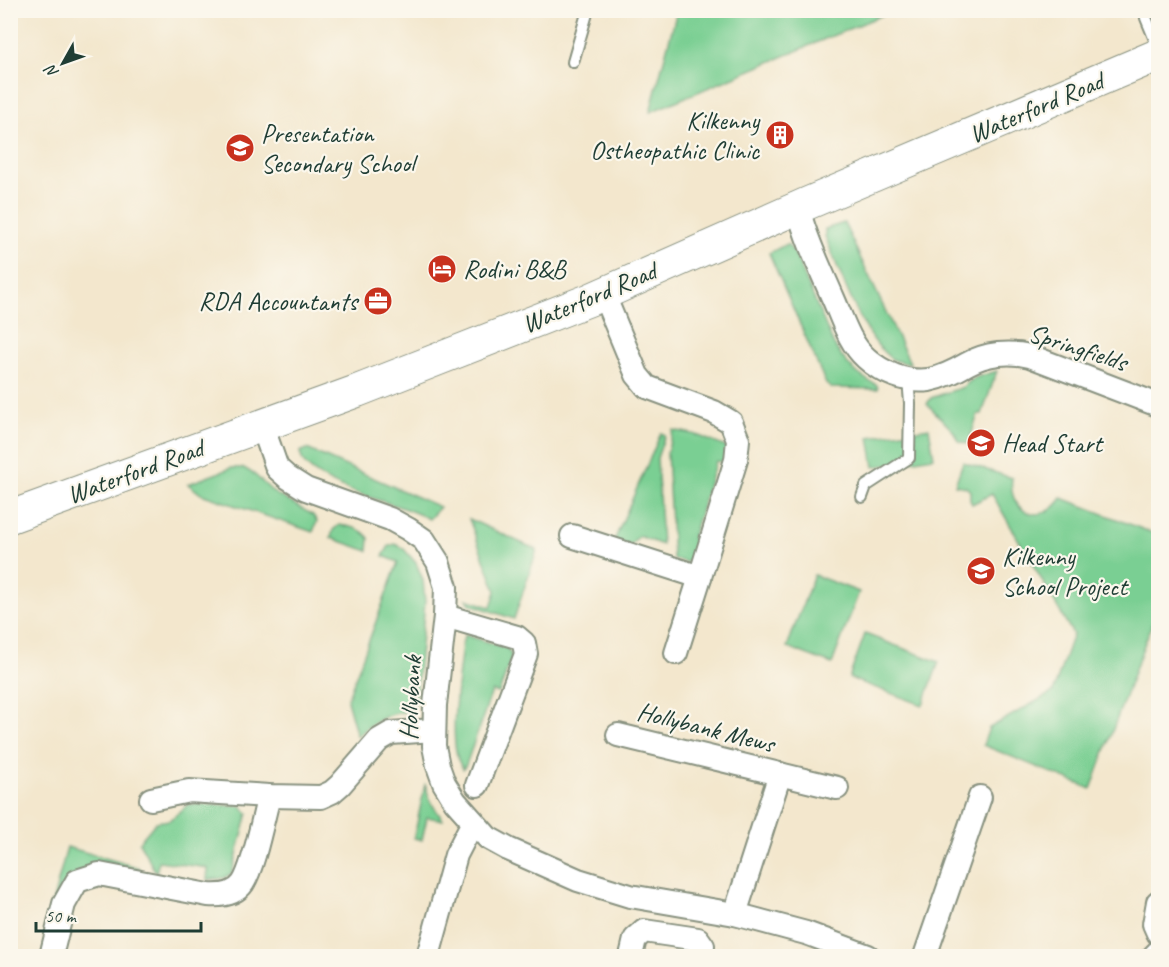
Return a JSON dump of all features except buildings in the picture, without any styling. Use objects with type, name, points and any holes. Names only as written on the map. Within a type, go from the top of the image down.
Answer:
[{"type":"main road","name":"Waterford Road","points":[[10,517],[357,391],[603,293],[1158,55]]},
{"type":"street","name":"Springfields","points":[[798,208],[809,244],[850,337],[865,357],[885,372],[908,379],[928,380],[953,373],[974,360],[997,354],[1017,353],[1158,405]]},
{"type":"street","points":[[603,293],[637,375],[647,387],[714,412],[731,422],[738,440],[736,460],[676,653]]},
{"type":"street","name":"Hollybank","points":[[262,425],[277,468],[287,477],[306,489],[390,519],[408,528],[424,540],[438,562],[446,587],[434,746],[444,783],[455,801],[488,838],[578,880],[630,896],[735,914],[806,933],[868,957]]},
{"type":"street","points":[[572,537],[700,577]]},
{"type":"street","points":[[445,616],[517,638],[524,644],[526,654],[477,785]]},
{"type":"street","points":[[151,799],[189,791],[321,797],[340,785],[380,740],[391,733],[434,730]]},
{"type":"street","name":"Hollybank Mews","points":[[618,735],[837,788]]},
{"type":"street","name":"Hollybank Mews","points":[[735,914],[780,774]]},
{"type":"street","points":[[51,957],[64,904],[77,881],[99,874],[208,895],[221,896],[234,891],[242,884],[249,869],[269,796]]},
{"type":"street","points":[[925,957],[980,797]]},
{"type":"street","points":[[428,957],[456,855],[473,822]]},
{"type":"street","points":[[1158,902],[1154,924],[1158,933]]},
{"type":"street","points":[[672,935],[678,905]]},
{"type":"street","points":[[631,957],[635,939],[644,931],[698,939],[703,946],[700,957]]},
{"type":"street","points":[[1154,957],[1158,952]]},
{"type":"lane","points":[[573,62],[588,10]]},
{"type":"lane","points":[[1145,10],[1158,46]]},
{"type":"lane","points":[[862,497],[866,486],[909,458],[908,379]]},
{"type":"green space","points":[[677,10],[892,11],[650,112]]},
{"type":"green space","points":[[844,223],[910,363],[892,359],[881,350],[853,303],[825,236],[825,229]]},
{"type":"green space","points":[[787,244],[794,252],[834,345],[852,369],[877,385],[878,389],[831,388],[826,384],[769,253]]},
{"type":"green space","points":[[997,371],[982,414],[978,414],[968,444],[958,441],[954,432],[927,404],[931,398],[963,387],[974,378]]},
{"type":"green space","points":[[929,428],[934,457],[874,467],[869,437]]},
{"type":"green space","points":[[673,430],[697,435],[728,448],[730,463],[716,461],[692,539],[705,546],[697,560],[686,562],[673,559],[667,453]]},
{"type":"green space","points":[[661,433],[665,435],[657,458],[662,545],[639,536],[630,546],[614,541]]},
{"type":"green space","points":[[307,449],[440,507],[429,519],[348,490],[332,483],[304,463],[300,452]]},
{"type":"green space","points":[[963,462],[1012,478],[1015,500],[1021,508],[1028,512],[1037,514],[1045,512],[1054,507],[1062,498],[1158,535],[1158,607],[1091,789],[983,745],[989,728],[1053,692],[1073,634],[992,494],[972,504],[970,491],[966,487],[955,485]]},
{"type":"green space","points":[[231,468],[244,468],[274,493],[313,515],[317,521],[313,532],[201,494],[188,484]]},
{"type":"green space","points":[[469,519],[537,550],[514,619],[470,604],[467,599],[491,607],[496,591]]},
{"type":"green space","points":[[339,525],[356,528],[363,532],[369,538],[368,551],[331,538],[333,530]]},
{"type":"green space","points":[[395,544],[403,548],[416,563],[423,580],[425,602],[416,698],[413,709],[383,718],[357,736],[347,700],[398,562],[383,556],[389,546]]},
{"type":"green space","points":[[814,575],[859,592],[832,664],[787,647]]},
{"type":"green space","points":[[865,634],[939,662],[923,705],[849,678]]},
{"type":"green space","points":[[465,635],[507,648],[512,656],[499,693],[492,691],[463,769],[455,744],[454,727],[462,643]]},
{"type":"green space","points":[[425,784],[430,801],[443,820],[427,817],[422,840],[414,838]]},
{"type":"green space","points":[[189,804],[241,806],[248,813],[232,873],[224,878],[207,880],[208,868],[159,861],[156,873],[139,842],[156,822],[170,820]]},
{"type":"green space","points":[[67,847],[140,868],[139,873],[95,866],[51,921],[48,920]]},
{"type":"place","name":"Kilkenny Ostheopathic Clinic","points":[[780,135]]},
{"type":"place","name":"Presentation Secondary School","points":[[240,148]]},
{"type":"place","name":"Rodini B&B","points":[[442,269]]},
{"type":"place","name":"RDA Accountants","points":[[378,301]]},
{"type":"place","name":"Head Start","points":[[981,443]]},
{"type":"place","name":"Kilkenny School Project","points":[[981,571]]}]
